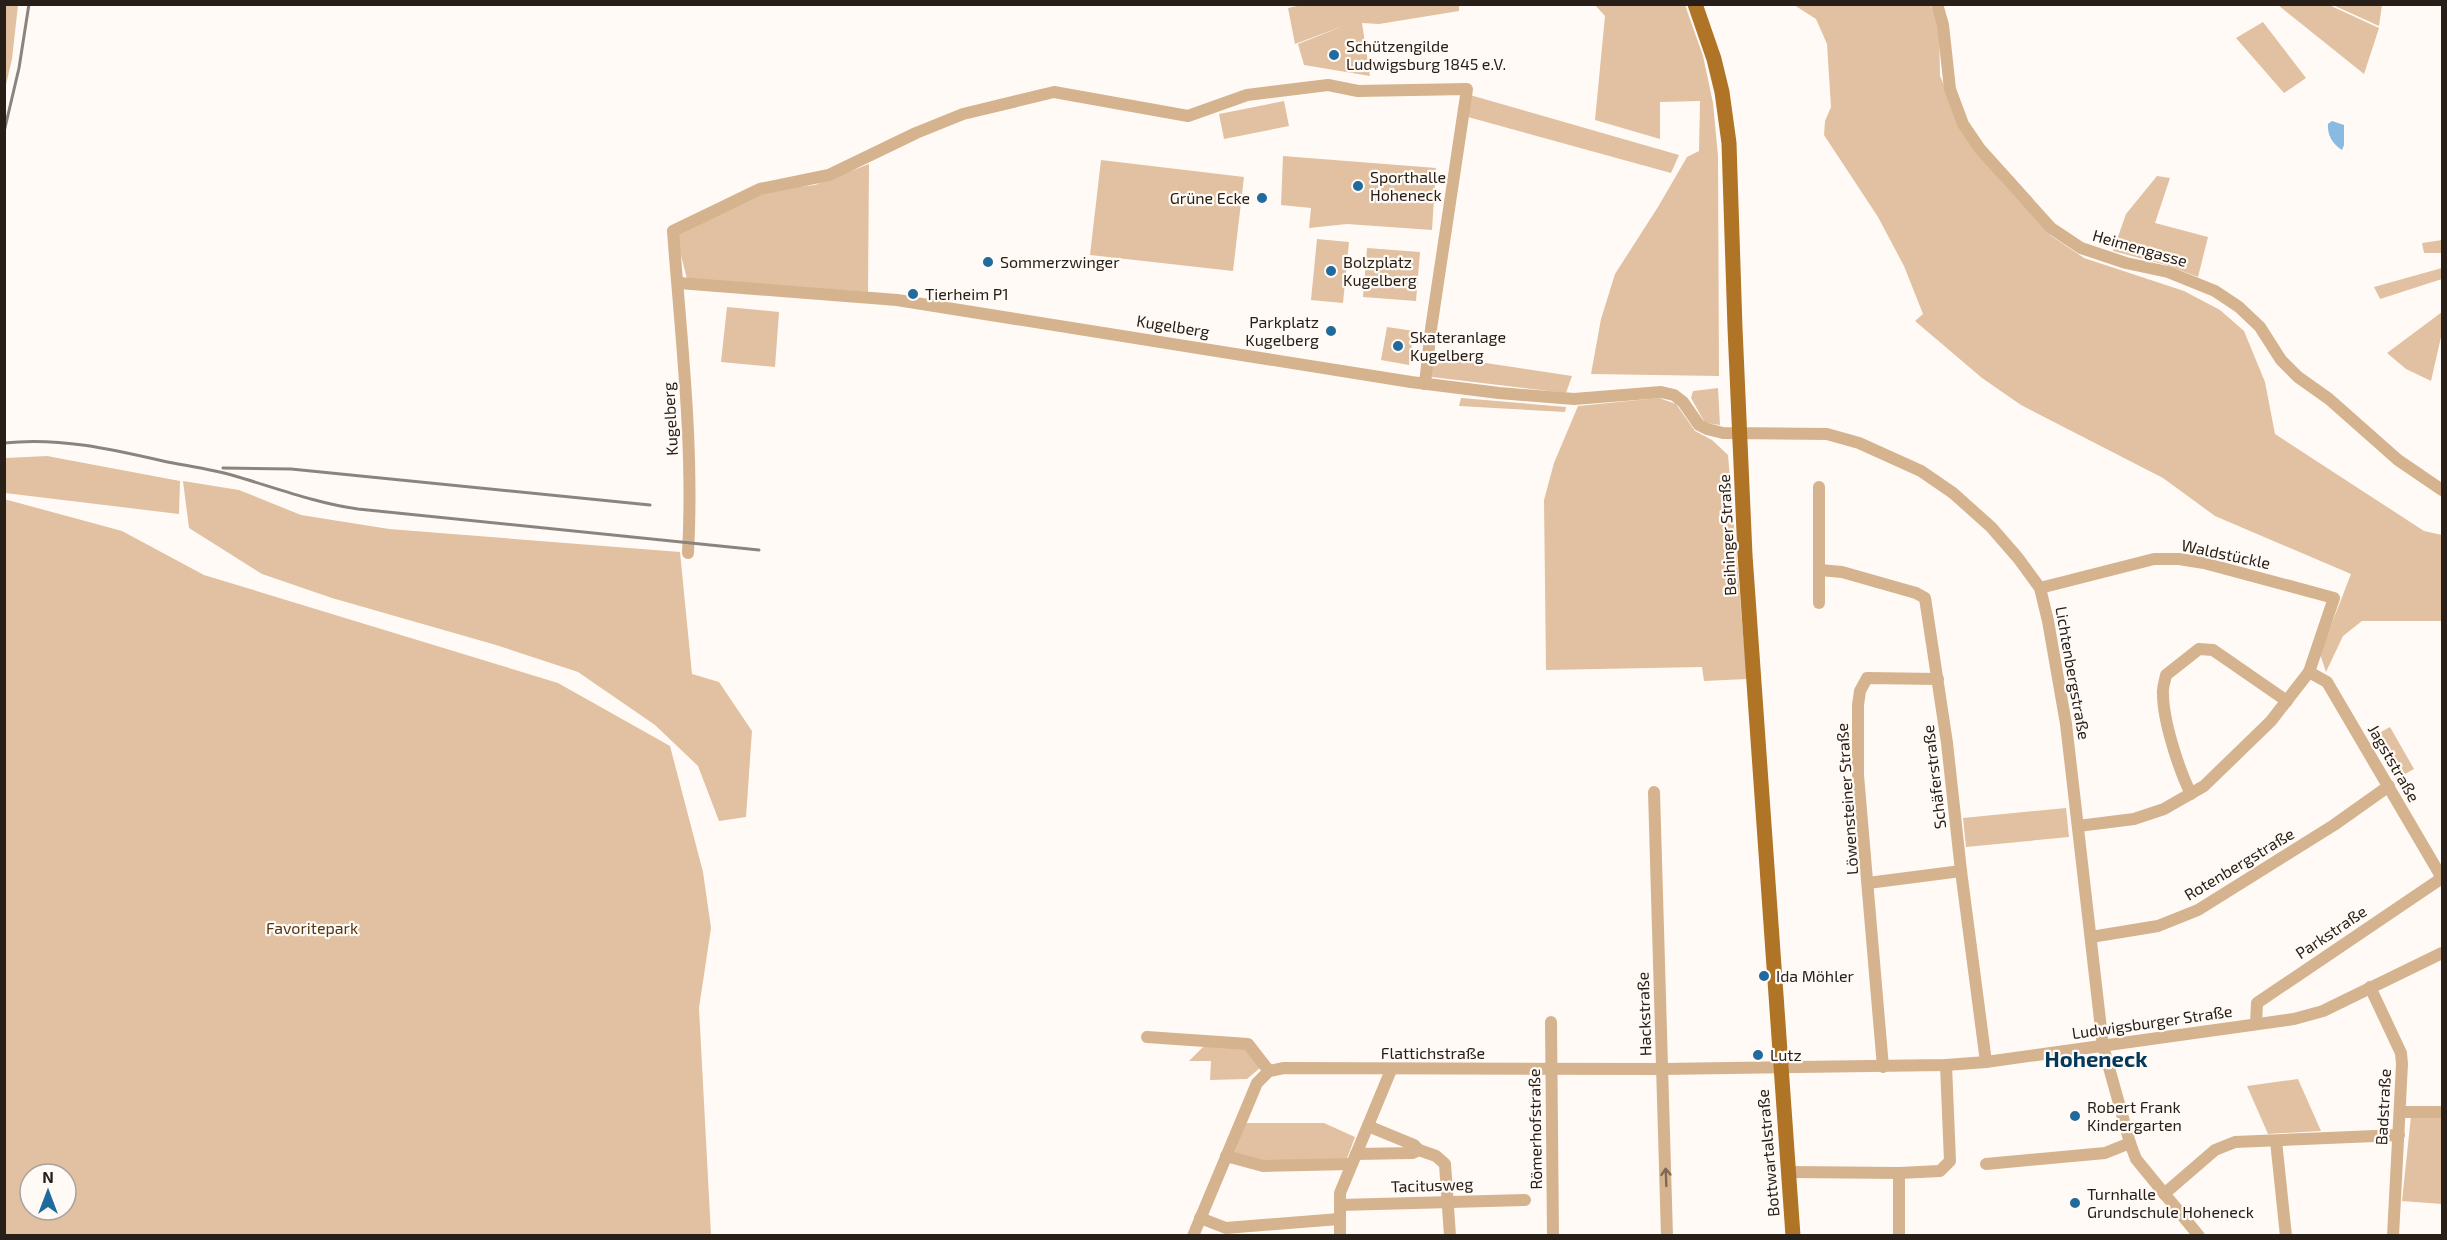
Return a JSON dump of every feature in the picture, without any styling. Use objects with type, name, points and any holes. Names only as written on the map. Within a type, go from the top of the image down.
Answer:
[{"type":"main road","name":"Beihinger Straße","points":[[1695,4],[1714,59],[1722,92],[1729,143],[1745,555],[1780,1068]]},
{"type":"main road","name":"Bottwartalstraße","points":[[1780,1068],[1793,1236]]},
{"type":"street","name":"Heimengasse","points":[[1937,4],[1943,25],[1950,89],[1963,123],[1980,150],[2051,228],[2081,248],[2126,264],[2168,272],[2215,291],[2239,307],[2260,327],[2281,360],[2298,377],[2330,399],[2398,460],[2442,490]]},
{"type":"street","name":"Kugelberg","points":[[688,553],[690,491],[679,283],[673,231],[760,189],[829,175],[916,132],[963,114],[1054,92],[1188,116],[1247,95],[1328,85],[1358,91],[1467,88],[1425,384]]},
{"type":"street","name":"Kugelberg","points":[[679,283],[897,300],[1425,384],[1499,393],[1574,399],[1661,392]]},
{"type":"street","name":"Lichtenbergstraße","points":[[1661,392],[1674,395],[1683,402],[1690,414],[1707,429],[1739,433],[1827,434],[1859,443],[1921,471],[1953,493],[1991,527],[2040,588],[2065,714],[2103,1046],[2136,1159],[2199,1236]]},
{"type":"street","points":[[1819,487],[1819,603]]},
{"type":"street","name":"Waldstückle","points":[[2040,588],[2154,559],[2179,559],[2215,566],[2334,598],[2309,672]]},
{"type":"street","name":"Schäferstraße","points":[[1820,570],[1842,572],[1916,593],[1925,598],[1938,679],[1986,1062]]},
{"type":"street","points":[[2191,794],[2170,733],[2163,694],[2166,675],[2199,649],[2213,650],[2287,700]]},
{"type":"street","points":[[2078,826],[2134,819],[2164,809],[2204,786],[2271,721],[2309,672]]},
{"type":"street","name":"Jagststraße","points":[[2309,672],[2327,682],[2442,878]]},
{"type":"street","name":"Löwensteiner Straße","points":[[1883,1066],[1858,775],[1858,705],[1860,691],[1867,678],[1938,679]]},
{"type":"street","name":"Rotenbergstraße","points":[[2091,937],[2158,926],[2198,910],[2334,825],[2389,786]]},
{"type":"street","name":"Hackstraße","points":[[1654,792],[1668,1236]]},
{"type":"street","name":"Löwensteiner Straße","points":[[1868,883],[1961,871]]},
{"type":"street","name":"Parkstraße","points":[[2256,1024],[2257,1003],[2442,878]]},
{"type":"street","name":"Ludwigsburger Straße","points":[[1780,1068],[1946,1065],[1986,1062],[2294,1019],[2323,1011],[2442,953]]},
{"type":"street","name":"Badstraße","points":[[2370,987],[2401,1053],[2393,1236]]},
{"type":"street","name":"Römerhofstraße","points":[[1551,1022],[1553,1236]]},
{"type":"street","points":[[1147,1036],[1248,1044],[1269,1071],[1257,1083],[1193,1236]]},
{"type":"street","points":[[1789,1172],[1940,1171],[1950,1161],[1946,1065]]},
{"type":"street","name":"Flattichstraße","points":[[1269,1071],[1284,1068],[1391,1070],[1780,1068]]},
{"type":"street","points":[[1340,1236],[1340,1193],[1391,1070]]},
{"type":"street","points":[[2400,1112],[2442,1112]]},
{"type":"street","points":[[1368,1126],[1414,1145],[1419,1150],[1436,1156],[1445,1164],[1450,1236]]},
{"type":"street","points":[[2164,1194],[2215,1150],[2235,1142],[2399,1135]]},
{"type":"street","points":[[2276,1141],[2286,1236]]},
{"type":"street","points":[[1986,1164],[2105,1153],[2130,1143]]},
{"type":"street","points":[[1226,1156],[1263,1166],[1413,1153],[1419,1150]]},
{"type":"street","points":[[1899,1173],[1899,1236]]},
{"type":"street","name":"Tacitusweg","points":[[1340,1205],[1525,1200]]},
{"type":"street","points":[[1200,1218],[1227,1228],[1339,1219]]},
{"type":"green space","points":[[5,4],[18,5],[12,59],[5,89]]},
{"type":"green space","points":[[1459,4],[1459,11],[1379,24],[1362,23],[1370,76],[1304,65],[1298,44],[1346,25],[1295,44],[1288,8],[1302,5]]},
{"type":"green space","points":[[1595,5],[1685,5],[1703,56],[1713,103],[1718,156],[1719,376],[1591,374],[1601,319],[1615,274],[1687,157],[1699,151],[1700,101],[1660,102],[1660,139],[1595,120],[1605,16]]},
{"type":"green space","points":[[1794,5],[1930,5],[1939,21],[1940,76],[1967,136],[2000,180],[2050,235],[2084,258],[2184,291],[2220,310],[2244,331],[2265,382],[2275,434],[2424,531],[2442,535],[2442,621],[2362,621],[2343,636],[2326,672],[2320,654],[2351,574],[2215,516],[2163,478],[2021,405],[1982,378],[1915,321],[1923,314],[1904,266],[1878,217],[1824,135],[1825,121],[1831,107],[1827,44],[1816,19]]},
{"type":"green space","points":[[2278,5],[2329,5],[2379,28],[2364,74]]},
{"type":"green space","points":[[2333,5],[2382,5],[2379,26]]},
{"type":"green space","points":[[2263,22],[2306,78],[2284,93],[2236,38]]},
{"type":"green space","points":[[1470,95],[1679,155],[1671,173],[1468,117]]},
{"type":"green space","points":[[1284,101],[1289,126],[1224,139],[1219,114]]},
{"type":"green space","name":"Sporthalle Hoheneck","points":[[1283,156],[1436,168],[1432,230],[1347,224],[1309,228],[1311,208],[1281,205]]},
{"type":"green space","points":[[1101,160],[1244,177],[1233,271],[1090,255]]},
{"type":"green space","points":[[869,164],[868,292],[687,279],[676,236],[745,201],[774,190],[815,185]]},
{"type":"green space","points":[[2157,176],[2170,178],[2155,223],[2208,237],[2198,277],[2166,265],[2113,251],[2126,214]]},
{"type":"green space","points":[[1317,239],[1349,242],[1343,303],[1311,300]]},
{"type":"green space","points":[[2442,240],[2442,253],[2424,253],[2422,243]]},
{"type":"green space","points":[[1367,248],[1420,252],[1416,301],[1363,297]]},
{"type":"green space","points":[[2442,268],[2442,279],[2380,299],[2374,287]]},
{"type":"green space","points":[[727,307],[779,312],[775,367],[721,362]]},
{"type":"green space","points":[[2442,312],[2442,337],[2431,381],[2406,369],[2387,353]]},
{"type":"green space","name":"Skateranlage Kugelberg","points":[[1387,327],[1414,331],[1409,365],[1381,360]]},
{"type":"green space","points":[[1432,355],[1572,376],[1566,393],[1432,377]]},
{"type":"green space","points":[[1718,388],[1720,425],[1705,423],[1691,398],[1693,391]]},
{"type":"green space","points":[[1461,398],[1566,407],[1565,412],[1459,406]]},
{"type":"green space","points":[[1659,398],[1676,404],[1695,431],[1712,440],[1728,455],[1747,679],[1704,681],[1702,667],[1546,670],[1544,500],[1554,463],[1578,406]]},
{"type":"green space","points":[[47,456],[180,481],[179,514],[5,493],[5,458]]},
{"type":"green space","points":[[183,481],[239,490],[301,515],[389,529],[680,552],[692,674],[719,682],[752,731],[746,817],[719,821],[698,766],[655,725],[578,672],[496,645],[332,598],[262,574],[189,528]]},
{"type":"green space","name":"Favoritepark","points":[[4,499],[122,531],[204,575],[558,683],[670,746],[703,872],[711,928],[699,1008],[711,1235],[5,1235]]},
{"type":"green space","points":[[2390,727],[2414,769],[2396,779],[2372,737]]},
{"type":"green space","points":[[2066,808],[2069,837],[1966,847],[1963,818]]},
{"type":"green space","points":[[1206,1044],[1248,1049],[1261,1067],[1247,1079],[1210,1080],[1211,1061],[1189,1061]]},
{"type":"green space","points":[[2298,1079],[2321,1131],[2268,1134],[2247,1086]]},
{"type":"green space","points":[[2411,1116],[2442,1118],[2442,1204],[2402,1201]]},
{"type":"green space","points":[[1246,1123],[1324,1123],[1355,1137],[1346,1161],[1262,1164],[1234,1154]]},
{"type":"water","points":[[2332,121],[2344,125],[2342,150],[2335,145],[2329,135],[2328,124]]},
{"type":"railway","points":[[4,132],[19,68],[29,4]]},
{"type":"railway","points":[[4,443],[45,442],[104,448],[226,474],[311,499],[358,509],[759,550]]},
{"type":"railway","points":[[223,468],[291,469],[650,505]]},
{"type":"place","name":"Schützengilde Ludwigsburg 1845 e.V.","points":[[1334,55]]},
{"type":"place","name":"Sporthalle Hoheneck","points":[[1358,186]]},
{"type":"place","name":"Grüne Ecke","points":[[1262,198]]},
{"type":"place","name":"Sommerzwinger","points":[[988,262]]},
{"type":"place","name":"Bolzplatz Kugelberg","points":[[1331,271]]},
{"type":"place","name":"Tierheim P1","points":[[913,294]]},
{"type":"place","name":"Parkplatz Kugelberg","points":[[1331,331]]},
{"type":"place","name":"Skateranlage Kugelberg","points":[[1398,346]]},
{"type":"place","name":"Ida Möhler","points":[[1764,976]]},
{"type":"place","name":"Lutz","points":[[1758,1055]]},
{"type":"place","name":"Robert Frank Kindergarten","points":[[2075,1116]]},
{"type":"place","name":"Turnhalle Grundschule Hoheneck","points":[[2075,1203]]},
{"type":"district","name":"Hoheneck","points":[[2096,1059]]}]
